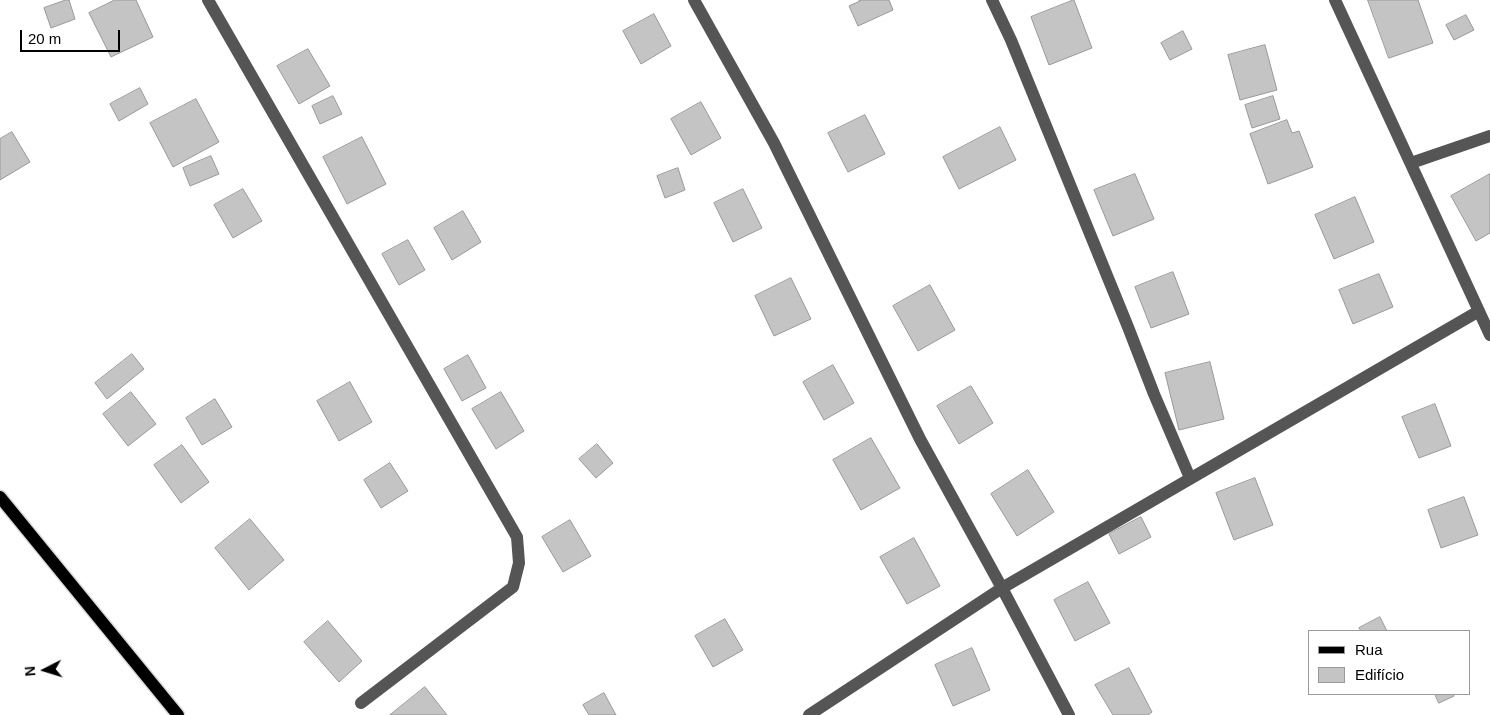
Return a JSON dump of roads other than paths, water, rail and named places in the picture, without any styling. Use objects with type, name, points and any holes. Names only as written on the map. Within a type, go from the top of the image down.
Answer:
[{"type":"main road","points":[[0,497],[178,715]]},
{"type":"street","points":[[208,0],[517,537],[519,563],[513,586],[361,703]]},
{"type":"street","points":[[694,0],[774,143],[920,439],[1002,588],[1068,715]]},
{"type":"street","points":[[992,0],[1011,40],[1154,394],[1190,478]]},
{"type":"street","points":[[1335,0],[1490,335]]},
{"type":"street","points":[[1410,163],[1490,136]]},
{"type":"street","points":[[809,715],[1002,588],[1479,312]]}]
